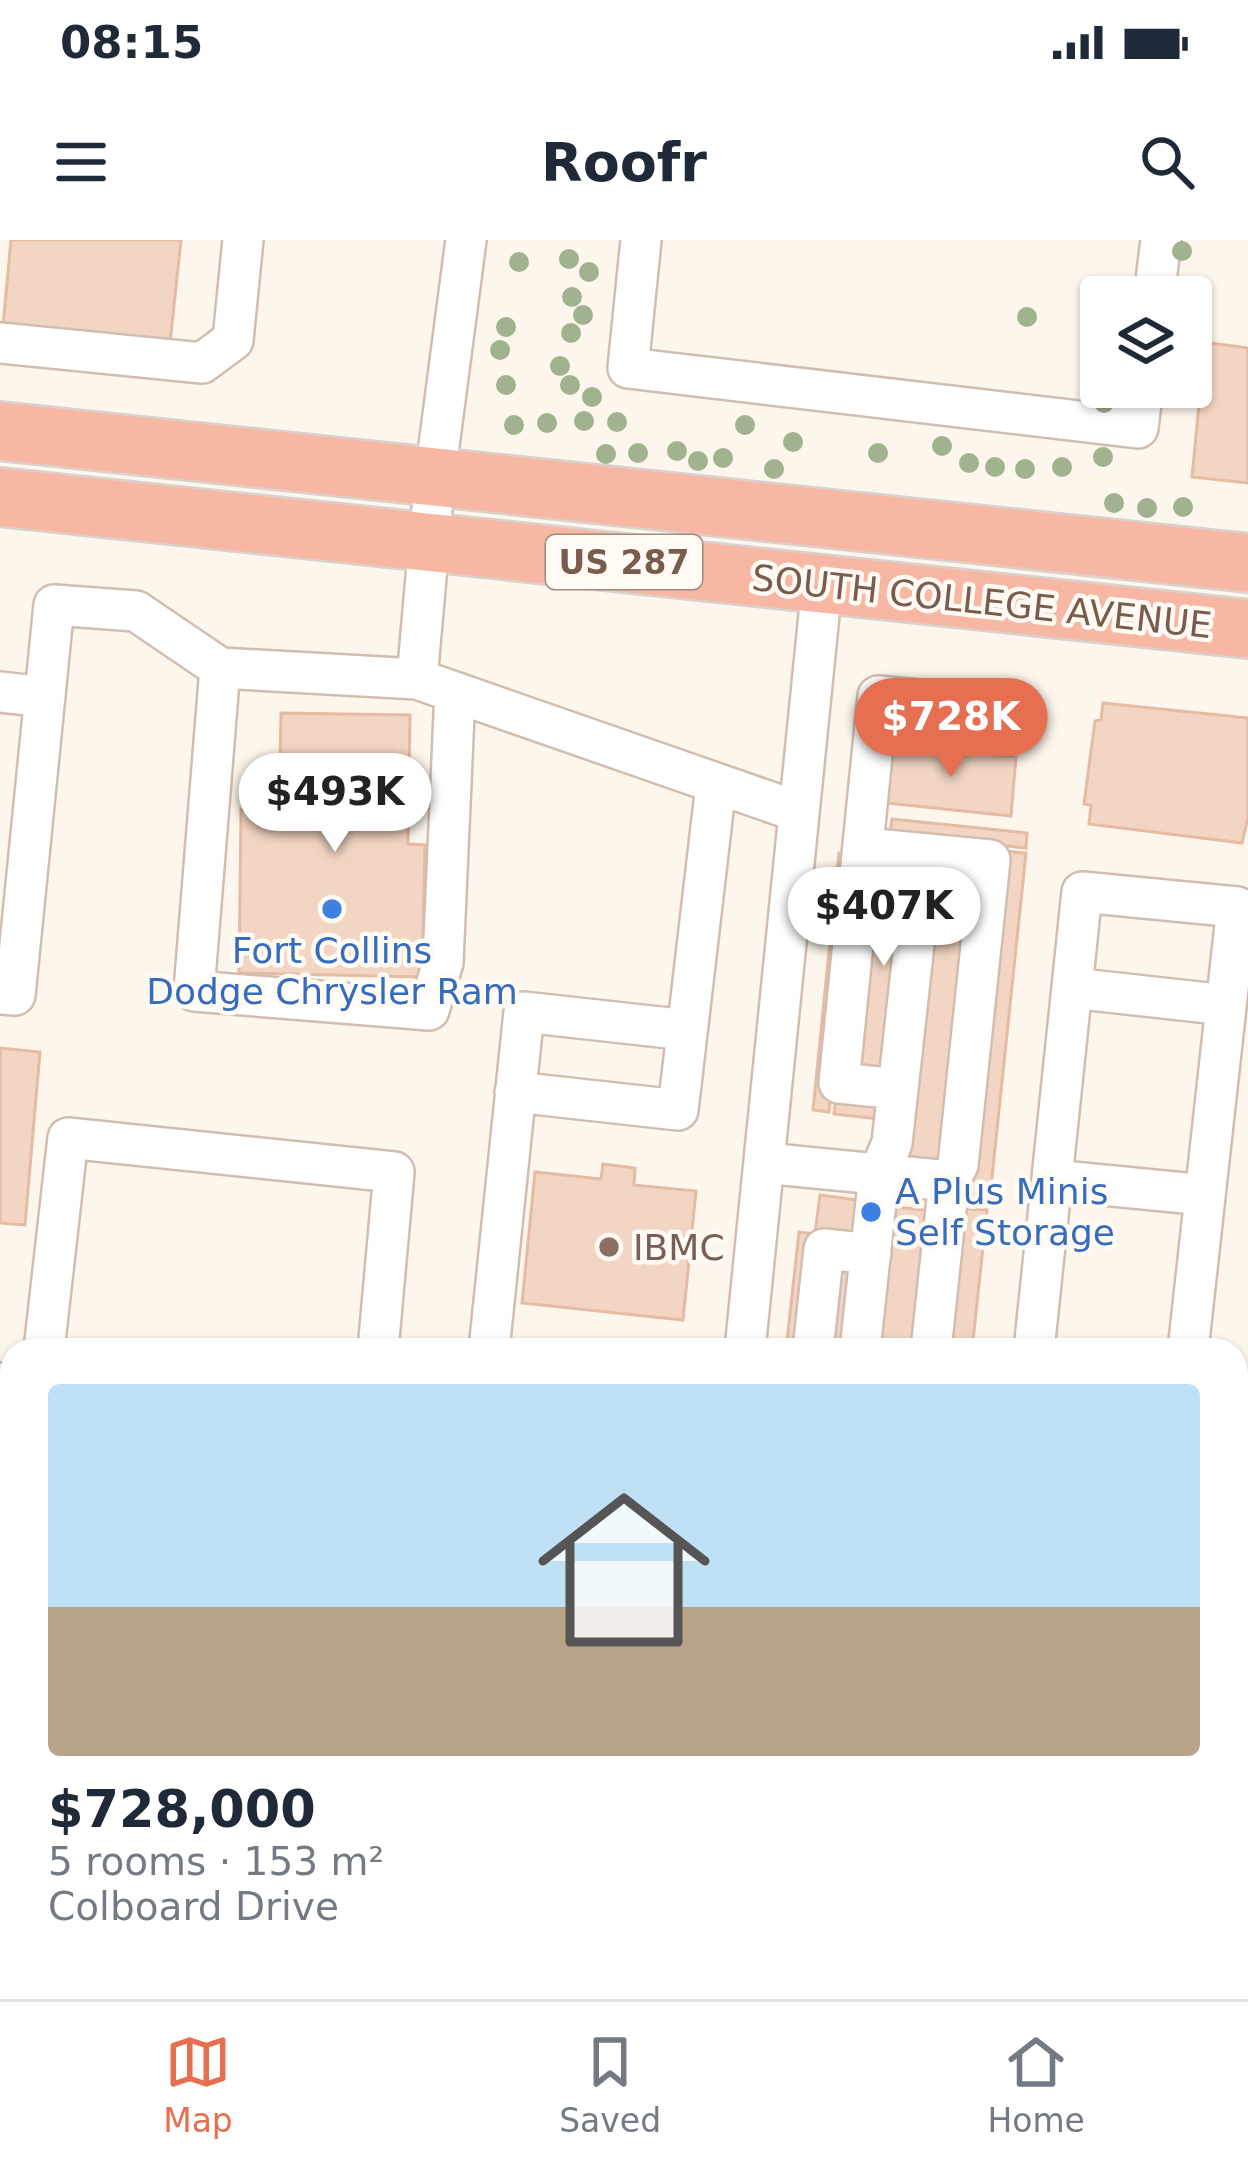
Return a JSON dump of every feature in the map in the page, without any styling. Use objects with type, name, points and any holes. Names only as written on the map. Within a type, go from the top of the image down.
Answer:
[{"type":"highway","name":"SOUTH COLLEGE AVENUE","points":[[0,430],[1248,563]]},
{"type":"highway","name":"SOUTH COLLEGE AVENUE","points":[[0,496],[1248,629]]},
{"type":"street","points":[[0,343],[202,363],[233,340],[243,240]]},
{"type":"street","points":[[417,679],[435,476],[466,240]]},
{"type":"street","points":[[641,240],[628,368],[1138,428],[1140,408]]},
{"type":"street","points":[[1157,276],[1161,240]]},
{"type":"street","points":[[746,1338],[822,585]]},
{"type":"street","points":[[0,994],[15,995],[54,604],[136,611],[220,668],[417,679],[716,784],[800,803],[868,799]]},
{"type":"street","points":[[220,668],[194,991],[430,1010],[443,962],[455,692]]},
{"type":"street","points":[[0,692],[45,697]]},
{"type":"street","points":[[898,1089],[839,1083],[878,696],[1001,708]]},
{"type":"street","points":[[515,1092],[678,1110],[716,784]]},
{"type":"street","points":[[865,848],[990,860],[958,1165],[949,1181],[932,1338]]},
{"type":"street","points":[[861,1338],[880,1174],[892,1143],[924,854]]},
{"type":"street","points":[[1035,1338],[1082,892],[1237,907],[1241,1008],[1205,1195],[1189,1338]]},
{"type":"street","points":[[1072,988],[1241,1008]]},
{"type":"street","points":[[490,1338],[524,1012],[688,1030]]},
{"type":"street","points":[[45,1338],[68,1138],[394,1172],[379,1338]]},
{"type":"street","points":[[764,1163],[949,1181]]},
{"type":"street","points":[[1052,1180],[1205,1195]]},
{"type":"street","points":[[814,1338],[824,1249],[871,1254]]},
{"type":"building","points":[[11,240],[181,240],[170,343],[3,326]]},
{"type":"building","points":[[1212,343],[1248,348],[1248,483],[1192,477],[1199,408],[1212,408]]},
{"type":"building","points":[[1103,703],[1248,718],[1248,817],[1242,843],[1089,824],[1091,805],[1084,804],[1095,721],[1101,720]]},
{"type":"building","name":"Fort Collins Dodge Chrysler Ram","points":[[281,713],[410,715],[408,844],[425,845],[422,977],[239,973],[241,809],[279,810]]},
{"type":"building","points":[[891,745],[1016,757],[1011,816],[886,803]]},
{"type":"building","points":[[892,819],[1027,833],[1026,848],[890,833]]},
{"type":"building","points":[[1002,851],[1026,853],[989,1206],[966,1204]]},
{"type":"building","points":[[839,853],[858,854],[829,1112],[813,1110]]},
{"type":"building","points":[[881,859],[909,862],[887,1077],[858,1074]]},
{"type":"building","points":[[931,879],[973,883],[943,1169],[901,1165]]},
{"type":"building","points":[[0,1048],[40,1052],[25,1225],[0,1223]]},
{"type":"building","points":[[836,1097],[882,1102],[880,1119],[834,1114]]},
{"type":"building","name":"IBMC","points":[[603,1164],[635,1168],[634,1185],[696,1191],[683,1320],[522,1303],[535,1172],[601,1179]]},
{"type":"building","points":[[820,1195],[865,1201],[860,1238],[815,1233]]},
{"type":"building","points":[[889,1206],[933,1211],[919,1338],[875,1338]]},
{"type":"building","points":[[957,1208],[987,1210],[973,1338],[943,1338]]},
{"type":"building","points":[[799,1232],[815,1234],[803,1338],[787,1338]]},
{"type":"building","points":[[839,1263],[859,1265],[852,1338],[832,1338]]},
{"type":"place","name":"Fort Collins Dodge Chrysler Ram","points":[[332,909]]},
{"type":"place","name":"A Plus Minis Self Storage","points":[[871,1212]]},
{"type":"place","name":"IBMC","points":[[609,1247]]}]
